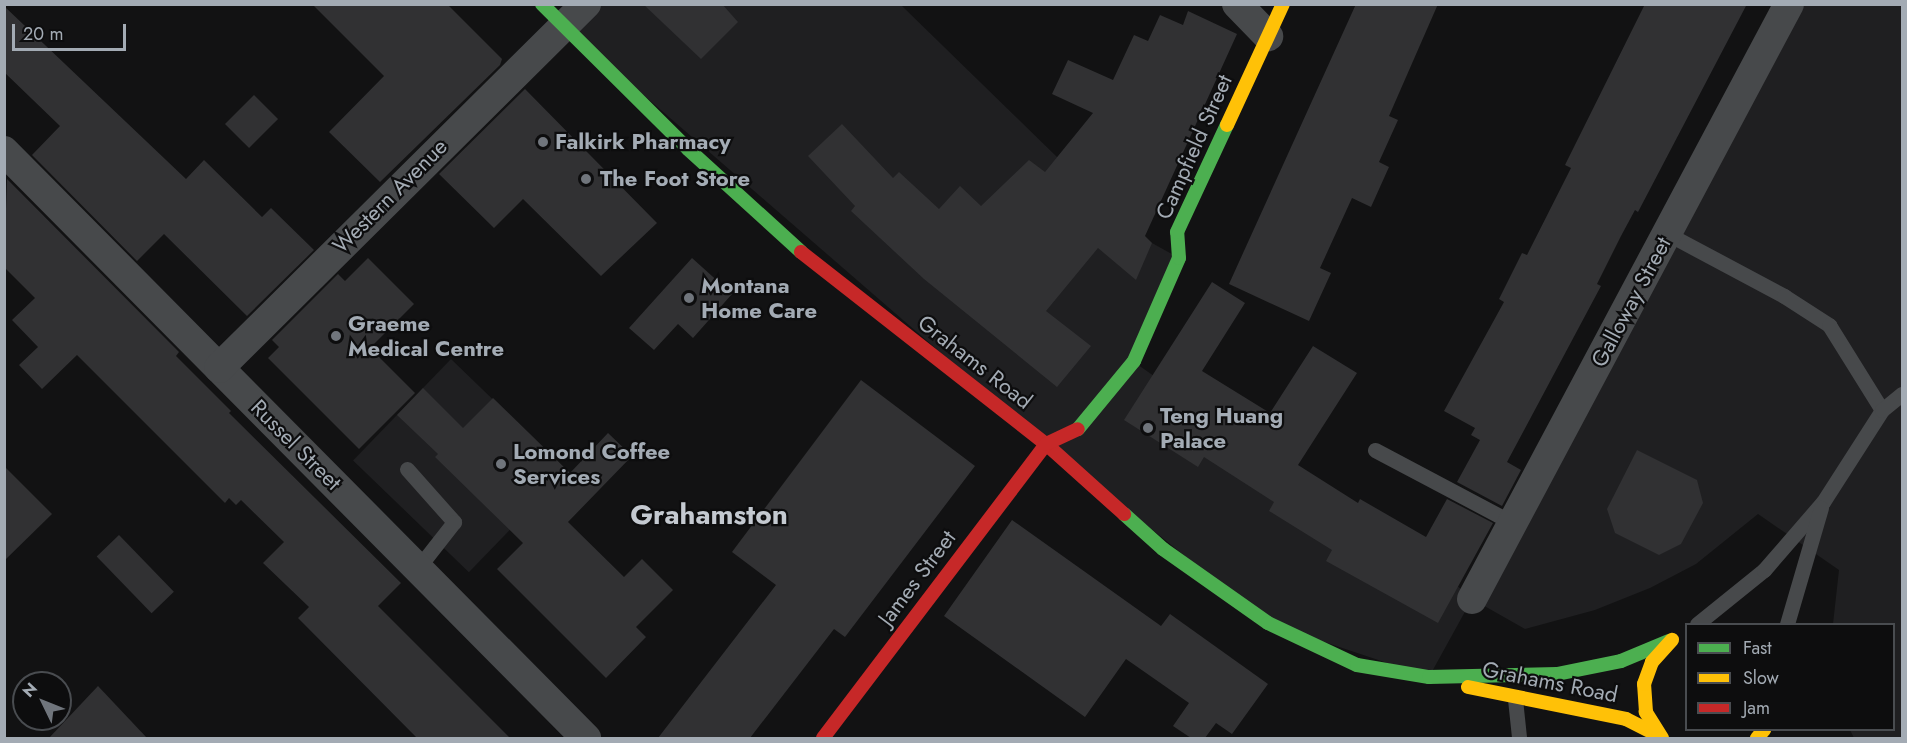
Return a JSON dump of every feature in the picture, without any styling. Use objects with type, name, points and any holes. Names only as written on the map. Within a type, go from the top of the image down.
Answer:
[{"type":"main road","name":"Grahams Road","points":[[542,4],[688,149],[818,267],[1046,444],[1163,549],[1268,623],[1357,665],[1429,677],[1515,699],[1626,719],[1661,737]]},
{"type":"main road","name":"Campfield Street","points":[[1046,444],[1080,428],[1134,361],[1179,258],[1177,232],[1283,4]]},
{"type":"main road","name":"James Street","points":[[823,738],[1046,444]]},
{"type":"main road","points":[[1661,737],[1646,711],[1644,684],[1652,662],[1669,642],[1685,633]]},
{"type":"main road","name":"Grahams Road","points":[[1429,677],[1557,674],[1621,661],[1669,642]]},
{"type":"street","name":"Western Avenue","points":[[219,368],[586,4]]},
{"type":"street","points":[[1237,4],[1268,36]]},
{"type":"street","name":"Galloway Street","points":[[1472,599],[1789,4]]},
{"type":"street","name":"Russel Street","points":[[4,151],[586,738]]},
{"type":"lane","points":[[1668,234],[1784,296],[1829,325],[1882,411]]},
{"type":"lane","points":[[1698,623],[1764,570],[1823,502],[1882,411],[1902,394]]},
{"type":"lane","points":[[1376,450],[1513,523]]},
{"type":"lane","points":[[407,469],[454,522],[418,568]]},
{"type":"lane","points":[[1787,623],[1823,502]]},
{"type":"lane","points":[[1515,699],[1520,738]]},
{"type":"shaded area","points":[[586,5],[901,5],[1057,157],[1152,243],[1179,258],[1134,362],[1302,480],[1410,544],[1472,599],[1429,677],[1268,623],[1046,444],[564,26]]},
{"type":"shaded area","points":[[1789,5],[1902,5],[1902,738],[1854,738],[1850,731],[1895,731],[1895,623],[1833,623],[1839,570],[1758,514],[1696,564],[1650,588],[1595,610],[1525,629],[1472,599]]},
{"type":"shaded area","points":[[451,359],[567,471],[469,572],[353,460]]},
{"type":"building","points":[[312,4],[447,4],[502,59],[500,65],[380,182],[329,132],[384,76]]},
{"type":"building","points":[[643,4],[722,4],[738,22],[701,59]]},
{"type":"building","points":[[1356,4],[1438,4],[1389,116],[1398,120],[1379,162],[1389,167],[1371,207],[1352,198],[1320,268],[1331,273],[1309,321],[1229,284]]},
{"type":"building","points":[[1645,4],[1747,4],[1638,212],[1635,210],[1621,236],[1597,284],[1601,286],[1507,462],[1521,470],[1502,506],[1457,482],[1480,440],[1471,435],[1475,428],[1444,411],[1504,302],[1499,299],[1522,253],[1527,255],[1571,168],[1565,165]]},
{"type":"building","points":[[4,6],[186,179],[204,160],[262,217],[271,208],[314,250],[247,316],[164,234],[137,261],[32,155],[60,126],[4,72]]},
{"type":"building","points":[[1188,11],[1237,34],[1145,236],[1152,243],[1136,280],[1098,248],[1046,311],[1091,346],[1057,387],[924,279],[851,211],[855,206],[808,156],[842,124],[893,178],[899,172],[939,209],[960,186],[981,206],[1029,160],[1045,172],[1093,113],[1052,94],[1068,60],[1113,80],[1134,35],[1148,41],[1160,15],[1183,25]]},
{"type":"building","points":[[525,89],[657,223],[601,276],[523,199],[494,228],[439,174]]},
{"type":"building","points":[[254,95],[278,119],[249,148],[225,124]]},
{"type":"building","points":[[7,179],[179,352],[176,356],[231,411],[229,413],[401,583],[378,606],[510,738],[417,738],[298,618],[309,607],[263,563],[284,542],[241,500],[236,505],[229,498],[225,503],[77,355],[42,389],[19,365],[38,347],[12,320],[35,298],[4,267]]},
{"type":"building","name":"Graeme Medical Centre","points":[[368,258],[414,304],[370,348],[415,393],[359,449],[268,358],[279,347],[272,340],[338,274],[345,281]]},
{"type":"building","name":"Montana Home Care","points":[[692,258],[732,294],[693,338],[678,324],[654,350],[629,328]]},
{"type":"building","points":[[1212,282],[1245,303],[1202,371],[1270,413],[1313,346],[1357,373],[1298,465],[1358,503],[1360,499],[1426,537],[1447,499],[1493,523],[1438,623],[1326,561],[1332,550],[1269,511],[1274,502],[1204,457],[1198,467],[1124,420]]},
{"type":"building","points":[[861,380],[975,466],[845,637],[834,629],[750,738],[658,738],[776,585],[732,552]]},
{"type":"building","points":[[423,388],[463,428],[493,398],[570,473],[608,433],[632,456],[568,522],[624,577],[642,559],[673,590],[636,627],[646,637],[606,678],[497,569],[523,543],[435,457],[438,454],[397,415]]},
{"type":"building","points":[[1637,450],[1697,480],[1703,503],[1681,544],[1659,555],[1615,533],[1607,509]]},
{"type":"building","points":[[4,466],[52,514],[4,561]]},
{"type":"building","points":[[1012,520],[1161,626],[1170,614],[1268,684],[1232,734],[1216,723],[1205,738],[1191,738],[1173,726],[1189,703],[1126,659],[1085,717],[944,616]]},
{"type":"building","points":[[119,535],[174,592],[152,613],[97,557]]},
{"type":"building","points":[[98,686],[147,738],[49,738],[56,731],[72,731],[72,714]]},
{"type":"traffic: fast","points":[[542,4],[688,149],[801,252]]},
{"type":"traffic: fast","points":[[1078,429],[1134,361],[1179,258],[1177,232],[1227,125]]},
{"type":"traffic: fast","points":[[1124,514],[1163,549],[1268,623],[1357,665],[1429,677],[1557,674],[1621,661],[1669,641]]},
{"type":"traffic: slow","points":[[1227,125],[1283,4]]},
{"type":"traffic: slow","points":[[1662,738],[1646,712],[1644,684],[1652,662],[1672,640]]},
{"type":"traffic: slow","points":[[1468,687],[1626,719],[1659,736]]},
{"type":"traffic: slow","points":[[1757,738],[1763,731]]},
{"type":"traffic: jam","points":[[801,252],[1046,444],[1124,514]]},
{"type":"traffic: jam","points":[[823,738],[1046,444],[1078,429]]},
{"type":"place","name":"Falkirk Pharmacy","points":[[543,142]]},
{"type":"place","name":"The Foot Store","points":[[586,179]]},
{"type":"place","name":"Montana Home Care","points":[[689,298]]},
{"type":"place","name":"Graeme Medical Centre","points":[[336,336]]},
{"type":"place","name":"Teng Huang Palace","points":[[1148,428]]},
{"type":"place","name":"Lomond Coffee Services","points":[[501,464]]},
{"type":"district","name":"Grahamston","points":[[709,515]]}]
